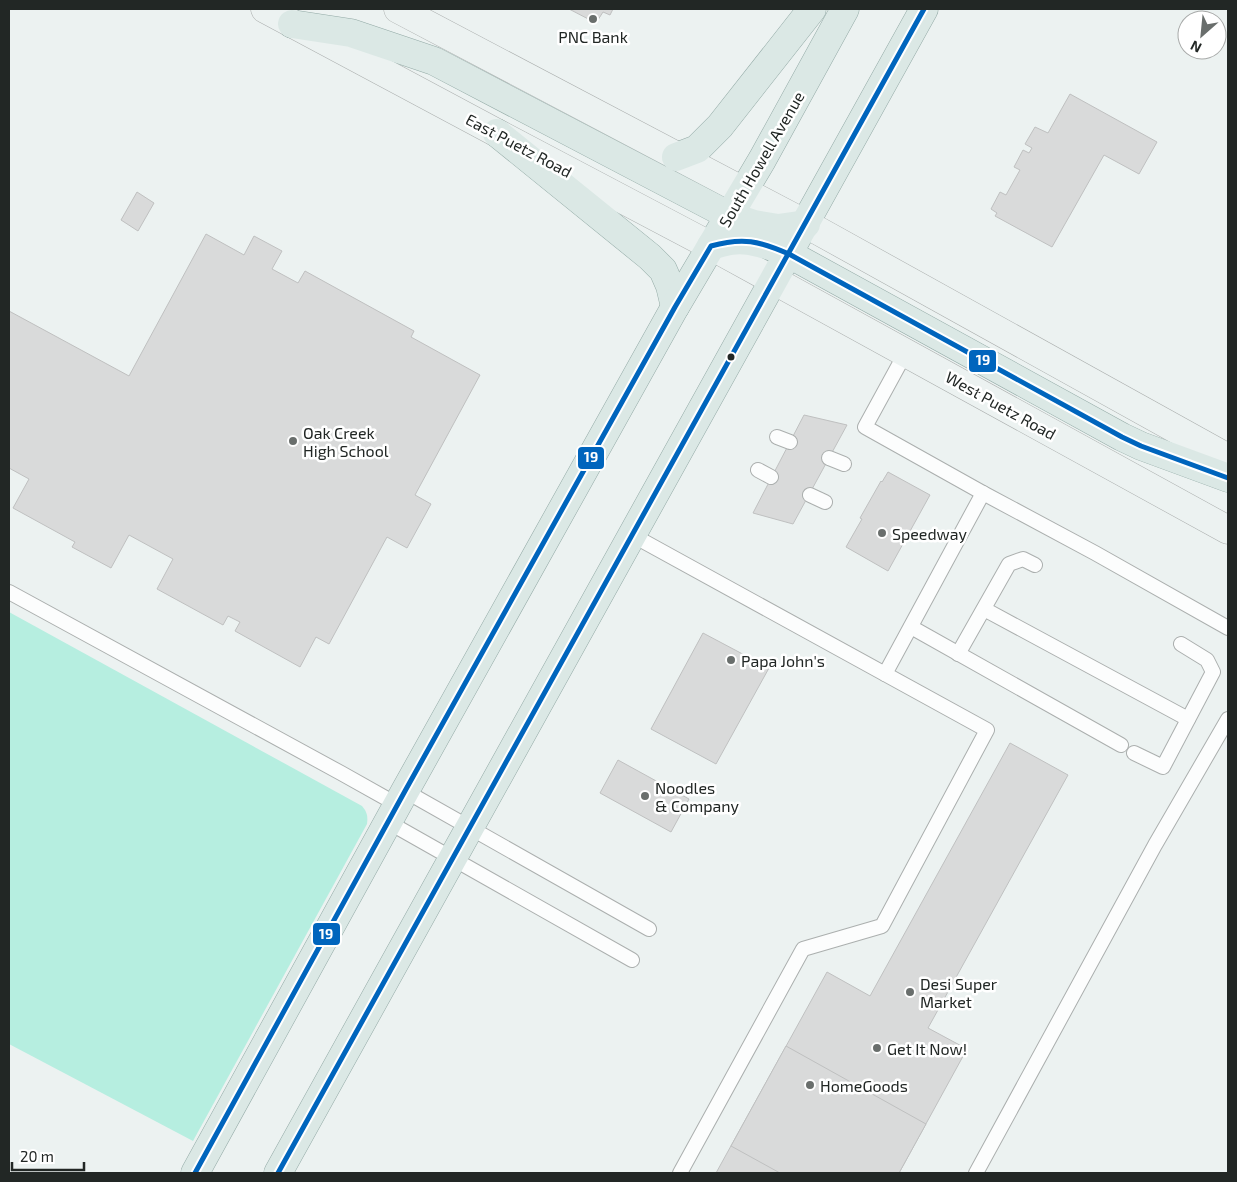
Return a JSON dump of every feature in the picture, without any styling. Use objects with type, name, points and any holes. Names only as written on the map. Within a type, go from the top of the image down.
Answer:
[{"type":"main road","points":[[676,157],[697,149],[720,126],[812,9]]},
{"type":"main road","name":"South Howell Avenue","points":[[195,1173],[397,806],[676,307],[744,192],[845,9]]},
{"type":"main road","points":[[278,1173],[924,9]]},
{"type":"main road","points":[[292,24],[351,34],[434,61],[730,216],[754,224],[778,228],[806,224]]},
{"type":"main road","points":[[497,134],[650,257],[662,270],[670,286],[676,307]]},
{"type":"main road","points":[[711,246],[733,241],[750,241],[789,254],[1122,437],[1141,446],[1228,478]]},
{"type":"street","name":"East Puetz Road","points":[[265,9],[774,280]]},
{"type":"street","points":[[398,9],[806,224],[1228,458]]},
{"type":"street","name":"West Puetz Road","points":[[774,280],[1228,530]]},
{"type":"lane","points":[[906,352],[865,427],[1228,628]]},
{"type":"lane","points":[[829,458],[844,464]]},
{"type":"lane","points":[[758,470],[772,477]]},
{"type":"lane","points":[[885,674],[983,494]]},
{"type":"lane","points":[[810,495],[825,502]]},
{"type":"lane","points":[[632,535],[987,730],[882,926],[803,948],[680,1173]]},
{"type":"lane","points":[[958,654],[1009,564],[1023,559],[1035,565]]},
{"type":"lane","points":[[9,592],[332,768],[397,806],[452,858],[632,960]]},
{"type":"lane","points":[[984,609],[1188,719]]},
{"type":"lane","points":[[911,627],[1121,745]]},
{"type":"lane","points":[[1134,753],[1163,767],[1212,672],[1207,660],[1181,644]]},
{"type":"lane","points":[[976,1173],[1154,845],[1228,719]]},
{"type":"lane","points":[[397,806],[470,827],[649,929]]},
{"type":"green space","points":[[9,612],[362,806],[367,814],[367,824],[193,1141],[9,1044]]},
{"type":"building","name":"PNC Bank","points":[[569,9],[613,9],[610,15],[603,12],[596,23]]},
{"type":"building","points":[[1070,94],[1157,142],[1139,174],[1104,155],[1052,247],[995,216],[997,213],[991,209],[1000,192],[1006,195],[1020,170],[1014,167],[1023,150],[1029,153],[1032,148],[1025,144],[1035,127],[1048,133]]},
{"type":"building","points":[[137,192],[154,203],[138,231],[121,220]]},
{"type":"building","points":[[206,234],[244,255],[254,236],[282,251],[272,269],[298,283],[305,271],[414,331],[411,337],[480,375],[415,495],[431,504],[407,548],[387,537],[329,644],[316,637],[300,667],[235,631],[240,622],[228,616],[223,625],[157,589],[173,559],[129,535],[111,568],[72,547],[75,542],[13,508],[29,479],[9,468],[9,311],[129,376]]},
{"type":"building","points":[[804,415],[847,425],[793,524],[753,513]]},
{"type":"building","name":"Speedway","points":[[888,472],[930,495],[888,571],[846,547],[862,519],[860,518]]},
{"type":"building","points":[[703,633],[769,668],[716,764],[651,729]]},
{"type":"building","points":[[1010,743],[1068,775],[928,1028],[967,1049],[899,1173],[716,1173],[827,972],[870,996]]},
{"type":"building","name":"Noodles & Company","points":[[618,760],[689,799],[671,832],[600,793]]},
{"type":"building","name":"HomeGoods","points":[[786,1046],[926,1124],[899,1173],[780,1173],[731,1146]]},
{"type":"transit line","name":"19","points":[[278,1173],[924,9]]},
{"type":"transit line","name":"19","points":[[195,1173],[405,791],[675,307],[711,246],[742,241],[760,243],[789,254],[1122,437],[1141,446],[1228,478]]},
{"type":"place","name":"PNC Bank","points":[[593,19]]},
{"type":"place","name":"Oak Creek High School","points":[[293,441]]},
{"type":"place","name":"Speedway","points":[[882,533]]},
{"type":"place","name":"Papa John's","points":[[731,660]]},
{"type":"place","name":"Noodles & Company","points":[[645,796]]},
{"type":"place","name":"Desi Super Market","points":[[910,992]]},
{"type":"place","name":"Get It Now!","points":[[877,1048]]},
{"type":"place","name":"HomeGoods","points":[[810,1085]]}]
